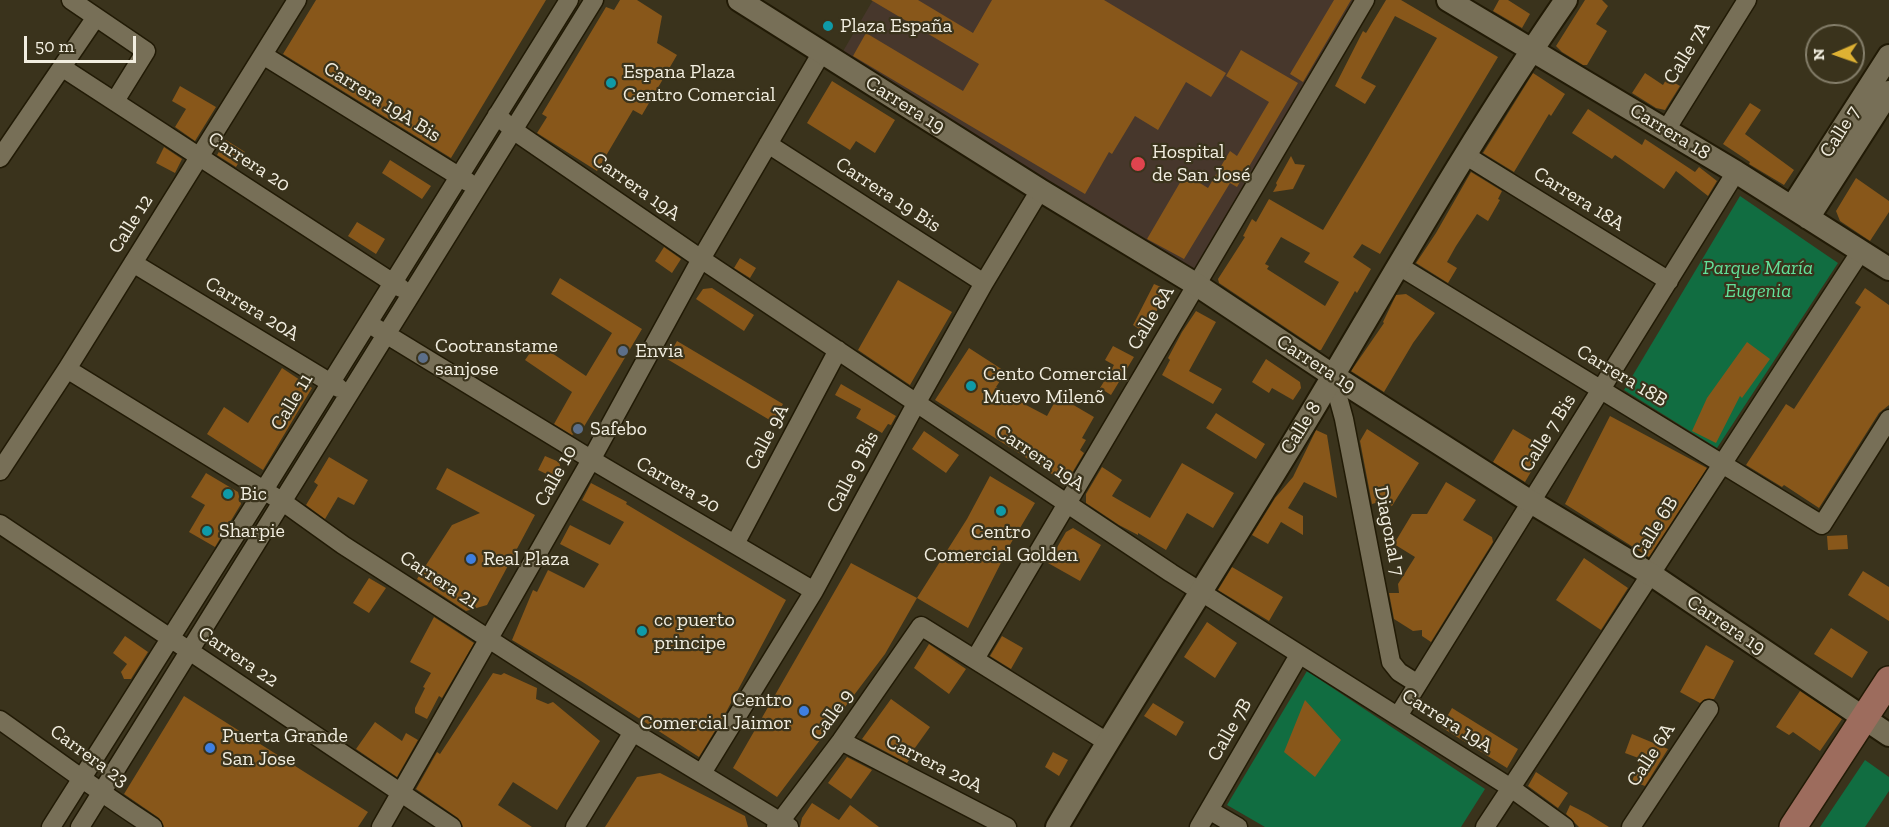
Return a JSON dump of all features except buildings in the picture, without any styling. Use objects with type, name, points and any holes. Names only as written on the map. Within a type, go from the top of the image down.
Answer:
[{"type":"main road","points":[[1793,827],[1889,680]]},
{"type":"street","points":[[70,0],[146,51],[115,101]]},
{"type":"street","name":"Calle 12","points":[[0,471],[67,369],[297,0]]},
{"type":"street","name":"Calle 11","points":[[51,827],[570,0]]},
{"type":"street","points":[[80,827],[594,0]]},
{"type":"street","name":"Carrera 19","points":[[740,0],[1041,190],[1197,285],[1332,375],[1531,502],[1652,574],[1889,735]]},
{"type":"street","name":"Calle 8A","points":[[975,659],[1365,0]]},
{"type":"street","name":"Carrera 18","points":[[1448,0],[1736,172],[1889,269]]},
{"type":"street","name":"Calle 8","points":[[1057,827],[1465,155],[1531,50],[1566,0]]},
{"type":"street","name":"Calle 7A","points":[[1666,130],[1747,0]]},
{"type":"street","points":[[0,158],[96,17]]},
{"type":"street","name":"Calle 10","points":[[381,827],[591,460],[701,259],[822,52]]},
{"type":"street","name":"Carrera 19A Bis","points":[[263,55],[477,187]]},
{"type":"street","name":"Calle 7","points":[[1800,213],[1889,56]]},
{"type":"street","name":"Carrera 20","points":[[63,68],[411,294]]},
{"type":"street","name":"Calle 7","points":[[1800,213],[1889,92]]},
{"type":"street","name":"Carrera 19A","points":[[497,115],[513,130],[701,259],[1067,504],[1199,592],[1511,788],[1565,827]]},
{"type":"street","name":"Carrera 19 Bis","points":[[768,144],[984,283]]},
{"type":"street","name":"Carrera 18A","points":[[1465,155],[1669,281]]},
{"type":"street","name":"Calle 7 Bis","points":[[1398,716],[1736,172]]},
{"type":"street","name":"Calle 9 Bis","points":[[702,773],[814,591],[984,283],[1041,190]]},
{"type":"street","name":"Calle 6B","points":[[1485,827],[1861,251]]},
{"type":"street","name":"Carrera 20A","points":[[133,263],[349,393]]},
{"type":"street","name":"Carrera 18B","points":[[1399,266],[1822,525],[1889,419]]},
{"type":"street","name":"Carrera 20","points":[[368,322],[591,460],[814,591]]},
{"type":"street","name":"Calle 9A","points":[[735,544],[838,350]]},
{"type":"street","name":"Carrera 21","points":[[67,369],[283,502],[343,545],[781,825]]},
{"type":"street","name":"Diagonal 7","points":[[1332,375],[1344,419],[1391,662],[1399,672],[1418,684]]},
{"type":"street","name":"Carrera 22","points":[[0,524],[452,827]]},
{"type":"street","name":"Calle 9","points":[[781,825],[921,626],[975,659]]},
{"type":"street","name":"Calle 7B","points":[[1199,827],[1299,655]]},
{"type":"street","points":[[975,659],[1107,742]]},
{"type":"street","name":"Calle 6A","points":[[1631,827],[1709,709]]},
{"type":"street","name":"Carrera 23","points":[[0,720],[82,778],[100,794],[153,827]]},
{"type":"street","points":[[575,827],[633,732]]},
{"type":"street","name":"Carrera 20A","points":[[841,741],[1007,827]]},
{"type":"street","points":[[1209,810],[1238,827]]},
{"type":"shaded area","name":"Hospital de San José","points":[[873,0],[1355,0],[1192,275],[842,53]]},
{"type":"green space","name":"Parque María Eugenia","points":[[1740,196],[1838,263],[1717,448],[1624,390]]},
{"type":"green space","points":[[1307,671],[1485,789],[1461,827],[1265,827],[1227,805]]},
{"type":"green space","points":[[1865,760],[1889,777],[1889,791],[1865,827],[1820,827]]},
{"type":"place","name":"Plaza España","points":[[828,26]]},
{"type":"place","name":"Espana Plaza Centro Comercial","points":[[611,83]]},
{"type":"place","name":"Hospital de San José","points":[[1138,164]]},
{"type":"place","name":"Envia","points":[[623,351]]},
{"type":"place","name":"Cootranstame sanjose","points":[[423,358]]},
{"type":"place","name":"Cento Comercial Muevo Milenõ","points":[[971,386]]},
{"type":"place","name":"Safebo","points":[[578,429]]},
{"type":"place","name":"Bic","points":[[228,494]]},
{"type":"place","name":"Centro Comercial Golden","points":[[1001,511]]},
{"type":"place","name":"Sharpie","points":[[207,531]]},
{"type":"place","name":"Real Plaza","points":[[471,559]]},
{"type":"place","name":"cc puerto principe","points":[[642,631]]},
{"type":"place","name":"Centro Comercial Jaimor","points":[[804,711]]},
{"type":"place","name":"Puerta Grande San Jose","points":[[210,748]]}]
